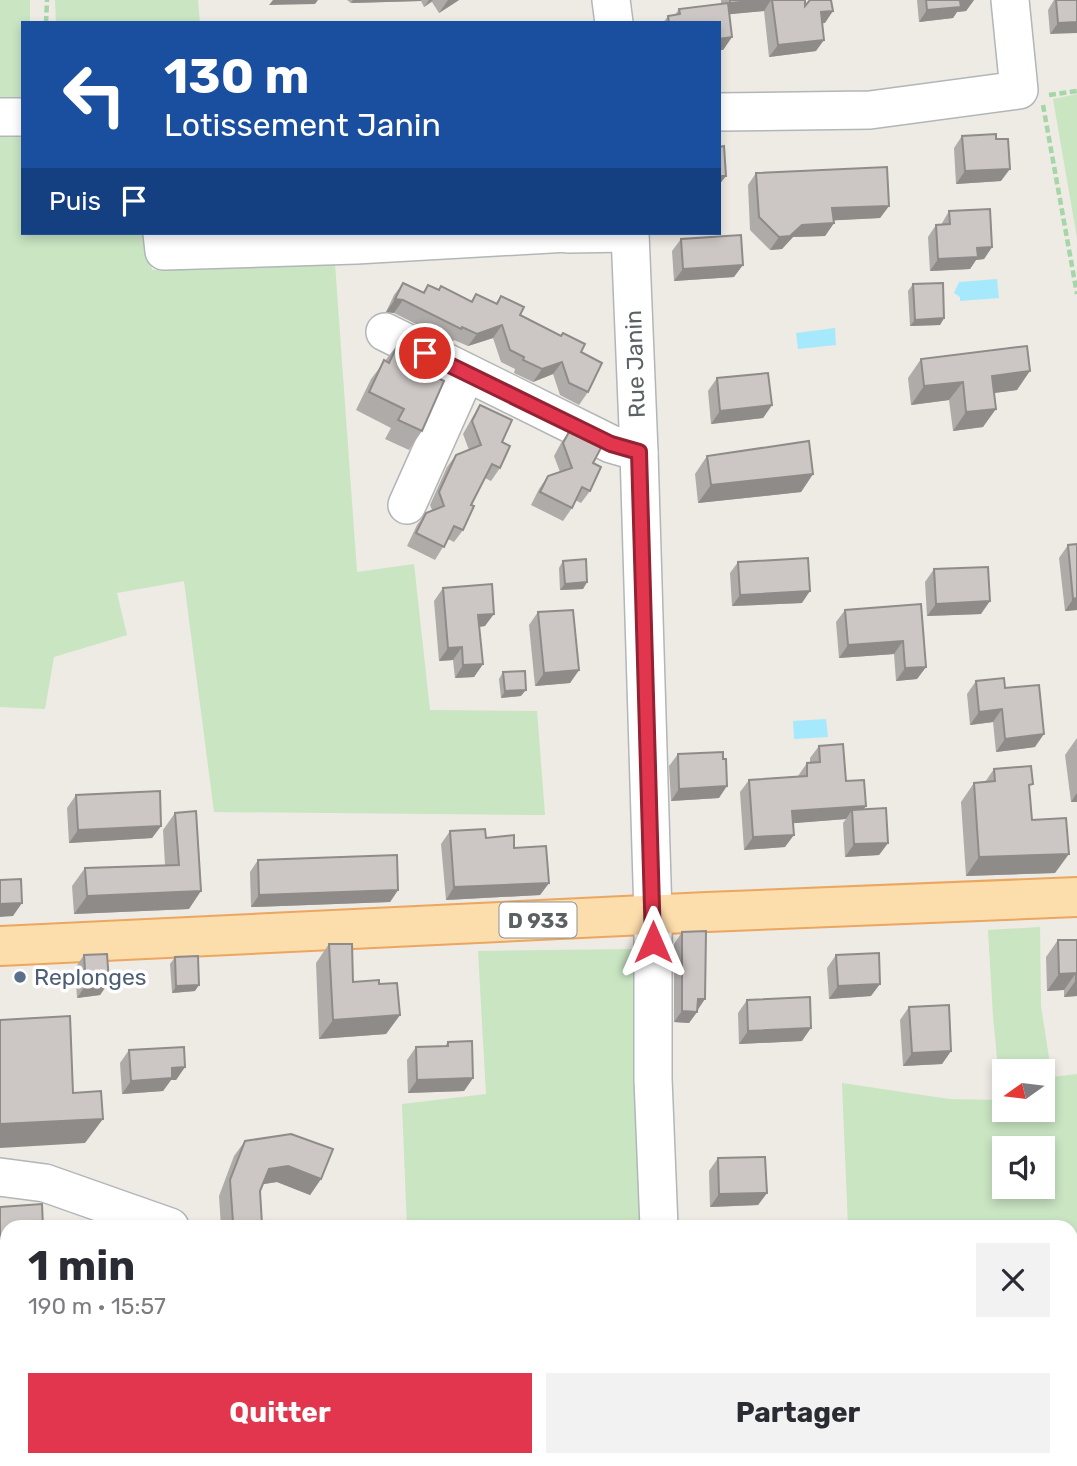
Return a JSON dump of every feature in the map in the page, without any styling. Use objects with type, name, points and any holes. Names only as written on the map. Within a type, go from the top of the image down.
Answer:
[{"type":"main road","name":"D 933","points":[[0,946],[1077,897]]},
{"type":"street","points":[[611,0],[614,21]]},
{"type":"street","points":[[721,112],[870,110],[1030,93],[1010,0]]},
{"type":"street","points":[[0,117],[21,117]]},
{"type":"street","points":[[162,235],[164,251],[356,239],[497,235]]},
{"type":"street","name":"Rue Janin","points":[[629,235],[639,452],[653,915],[653,1079],[659,1220]]},
{"type":"street","points":[[384,332],[611,444],[639,452]]},
{"type":"street","points":[[407,505],[466,373]]},
{"type":"street","points":[[0,1177],[45,1183],[150,1220]]},
{"type":"path","points":[[46,21],[47,0]]},
{"type":"path","points":[[1077,91],[1030,93],[1077,294]]},
{"type":"green space","points":[[0,0],[30,0],[30,21],[21,21],[21,100],[0,102]]},
{"type":"green space","points":[[55,0],[198,0],[200,21],[56,21]]},
{"type":"green space","points":[[1077,94],[1077,238],[1053,99]]},
{"type":"green space","points":[[0,134],[21,134],[21,235],[148,235],[152,270],[335,264],[357,572],[414,564],[430,710],[537,711],[545,815],[214,812],[184,581],[117,593],[127,635],[54,657],[45,709],[0,707]]},
{"type":"green space","points":[[1040,927],[1041,1006],[1049,1059],[997,1059],[988,930]]},
{"type":"green space","points":[[637,949],[641,1220],[407,1220],[402,1104],[486,1094],[478,951]]},
{"type":"green space","points":[[1077,1074],[1077,1220],[848,1220],[842,1083],[949,1099],[992,1100],[992,1122],[1055,1122],[1055,1077]]},
{"type":"water","points":[[997,279],[999,298],[960,301],[960,297],[954,293],[959,282]]},
{"type":"water","points":[[835,328],[836,345],[798,349],[796,333]]},
{"type":"water","points":[[826,719],[828,737],[794,739],[793,721]]},
{"type":"building","points":[[730,0],[761,0],[730,3]]},
{"type":"building","points":[[772,0],[805,0],[805,6],[810,0],[831,0],[833,11],[821,12],[824,40],[778,45]]},
{"type":"building","points":[[926,0],[971,0],[960,1],[961,7],[927,10]]},
{"type":"building","points":[[1056,0],[1077,0],[1077,22],[1058,23]]},
{"type":"building","points":[[728,3],[732,37],[721,39],[721,21],[669,21],[668,16],[680,14],[679,9]]},
{"type":"building","points":[[996,134],[996,139],[1008,139],[1010,169],[965,171],[962,136]]},
{"type":"building","points":[[724,146],[726,176],[721,176],[721,147]]},
{"type":"building","points":[[887,167],[889,206],[832,208],[834,223],[802,225],[790,236],[779,237],[759,217],[756,173]]},
{"type":"building","points":[[990,209],[992,247],[977,248],[978,257],[938,259],[936,225],[950,224],[949,211]]},
{"type":"building","points":[[741,235],[743,265],[683,269],[681,239]]},
{"type":"building","points":[[403,283],[424,293],[428,285],[439,290],[441,286],[472,302],[476,294],[497,304],[501,296],[524,307],[520,315],[561,336],[563,333],[585,344],[581,352],[602,363],[588,392],[569,383],[562,362],[542,369],[510,350],[502,325],[477,334],[462,327],[461,329],[403,300],[395,299]]},
{"type":"building","points":[[943,283],[944,318],[915,320],[913,284]]},
{"type":"building","points":[[398,344],[421,354],[415,366],[444,381],[422,431],[398,420],[404,409],[369,392],[384,360],[389,363]]},
{"type":"building","points":[[1027,346],[1030,371],[992,376],[996,409],[966,412],[963,382],[924,386],[921,359]]},
{"type":"building","points":[[768,373],[772,405],[720,411],[717,378]]},
{"type":"building","points":[[480,405],[512,420],[502,442],[510,446],[500,468],[492,464],[471,505],[474,506],[463,530],[454,526],[444,547],[416,533],[426,513],[444,506],[439,492],[456,455],[481,445],[472,421]]},
{"type":"building","points":[[570,430],[602,446],[593,463],[601,467],[590,491],[582,487],[572,508],[540,492],[548,476],[572,468],[563,443]]},
{"type":"building","points":[[809,441],[813,474],[711,485],[707,456]]},
{"type":"building","points":[[1077,544],[1077,598],[1073,599],[1068,545]]},
{"type":"building","points":[[808,558],[810,591],[740,595],[738,562]]},
{"type":"building","points":[[586,559],[587,582],[565,584],[563,561]]},
{"type":"building","points":[[988,567],[990,601],[936,604],[934,569]]},
{"type":"building","points":[[492,584],[494,614],[478,615],[483,664],[463,665],[462,647],[448,648],[443,588]]},
{"type":"building","points":[[921,604],[926,667],[905,668],[903,641],[848,645],[845,610]]},
{"type":"building","points":[[573,610],[579,670],[544,673],[538,612]]},
{"type":"building","points":[[525,671],[526,690],[505,691],[503,672]]},
{"type":"building","points":[[1004,678],[1005,688],[1039,685],[1044,734],[1005,739],[1002,709],[979,712],[976,681]]},
{"type":"building","points":[[843,744],[846,781],[864,780],[866,806],[792,811],[794,835],[753,837],[749,780],[807,776],[807,763],[820,762],[819,746]]},
{"type":"building","points":[[723,752],[723,759],[726,759],[727,786],[679,789],[678,754]]},
{"type":"building","points":[[1031,766],[1033,784],[1029,785],[1032,820],[1066,818],[1069,854],[979,857],[974,783],[995,781],[994,769]]},
{"type":"building","points":[[160,791],[161,826],[78,830],[76,795]]},
{"type":"building","points":[[886,808],[888,843],[854,844],[852,810]]},
{"type":"building","points":[[196,811],[201,891],[87,896],[85,868],[179,865],[175,813]]},
{"type":"building","points":[[485,829],[486,838],[514,835],[514,848],[546,846],[549,883],[454,887],[450,831]]},
{"type":"building","points":[[397,855],[398,890],[259,895],[258,860]]},
{"type":"building","points":[[21,879],[22,903],[0,904],[0,880]]},
{"type":"building","points":[[706,931],[705,999],[698,999],[697,1012],[682,1011],[682,932]]},
{"type":"building","points":[[1058,940],[1077,940],[1077,980],[1076,973],[1059,974]]},
{"type":"building","points":[[329,944],[352,944],[353,982],[379,980],[379,984],[397,983],[400,1015],[333,1020]]},
{"type":"building","points":[[879,953],[880,984],[838,986],[836,955]]},
{"type":"building","points":[[107,954],[109,982],[86,985],[84,955]]},
{"type":"building","points":[[198,956],[199,985],[176,986],[175,957]]},
{"type":"building","points":[[810,997],[811,1028],[748,1031],[747,1000]]},
{"type":"building","points":[[949,1005],[951,1051],[912,1053],[909,1007]]},
{"type":"building","points":[[70,1016],[73,1093],[101,1091],[103,1119],[0,1124],[0,1020]]},
{"type":"building","points":[[472,1041],[473,1078],[417,1080],[416,1047],[448,1046],[448,1042]]},
{"type":"building","points":[[184,1047],[185,1067],[172,1068],[172,1078],[131,1081],[129,1050]]},
{"type":"building","points":[[291,1134],[333,1149],[321,1179],[288,1166],[269,1169],[260,1191],[262,1220],[233,1220],[230,1180],[245,1141]]},
{"type":"building","points":[[765,1157],[767,1193],[719,1194],[718,1158]]},
{"type":"building","points":[[42,1204],[43,1220],[0,1220],[0,1207]]},
{"type":"place","name":"Replonges","points":[[20,977]]},
{"type":"route","points":[[425,353],[611,444],[639,452],[653,942]]}]
